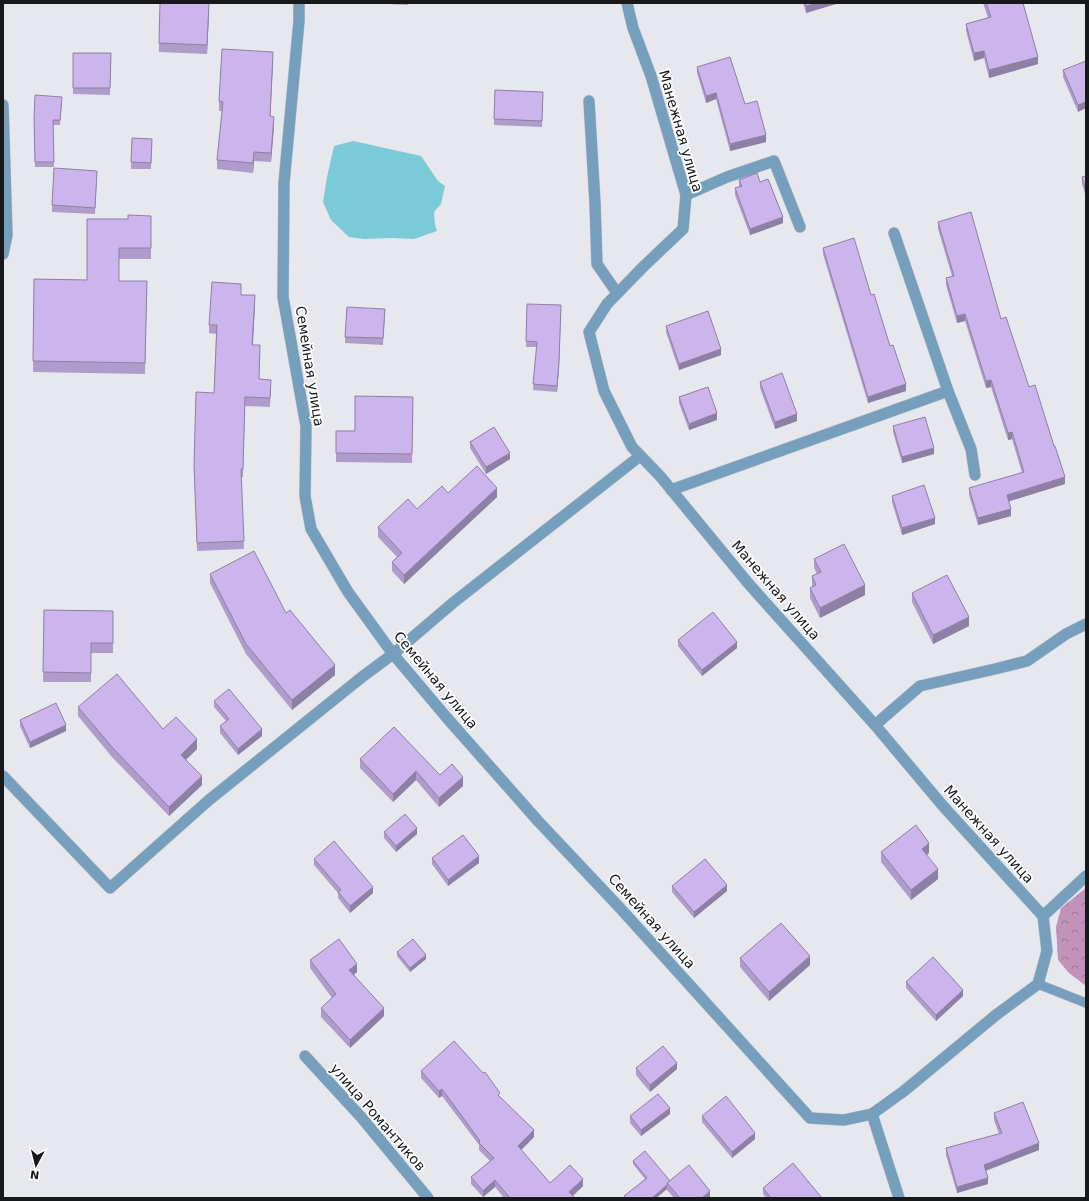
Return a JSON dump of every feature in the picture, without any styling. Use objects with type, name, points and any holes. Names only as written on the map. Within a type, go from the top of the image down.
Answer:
[{"type":"street","name":"Семейная улица","points":[[299,3],[299,21],[284,183],[283,298],[306,426],[304,496],[311,529],[348,592],[393,654],[447,718],[538,821],[620,908],[810,1118],[844,1120],[872,1114]]},
{"type":"street","name":"Манежная улица","points":[[627,3],[633,28],[651,76],[686,195],[684,229],[617,293],[607,304],[589,332],[604,391],[632,447],[671,490],[748,583],[875,725],[943,806],[1043,916]]},
{"type":"street","points":[[589,101],[597,264],[617,293]]},
{"type":"street","points":[[3,105],[7,235],[3,254]]},
{"type":"street","points":[[686,195],[727,177],[774,161],[800,226]]},
{"type":"street","points":[[894,233],[948,391],[971,449],[975,475]]},
{"type":"street","points":[[671,490],[948,391]]},
{"type":"street","points":[[3,776],[110,888],[210,800],[362,677],[393,654],[454,602],[640,456]]},
{"type":"street","points":[[875,725],[920,686],[1027,661],[1066,634],[1086,624]]},
{"type":"street","points":[[899,1198],[872,1114],[904,1091],[996,1015],[1038,984],[1047,951],[1043,916],[1086,876]]},
{"type":"street","name":"улица Романтиков","points":[[305,1056],[361,1117],[428,1198]]},
{"type":"lane","points":[[1038,984],[1086,1003]]},
{"type":"green space","points":[[1086,888],[1086,986],[1069,973],[1058,960],[1056,927],[1061,908]]},
{"type":"water","points":[[353,141],[421,156],[438,181],[445,186],[441,204],[434,212],[437,231],[414,239],[364,239],[349,237],[331,220],[323,202],[334,146]]},
{"type":"building","points":[[160,3],[209,3],[207,45],[159,43]]},
{"type":"building","points":[[805,3],[818,3],[806,6]]},
{"type":"building","points":[[986,3],[1023,3],[1038,57],[989,70],[984,51],[974,53],[966,24],[991,17]]},
{"type":"building","points":[[222,49],[273,52],[270,116],[274,117],[271,153],[254,152],[253,163],[217,160],[223,102],[219,101]]},
{"type":"building","points":[[73,53],[111,53],[110,88],[73,88]]},
{"type":"building","points":[[730,57],[745,104],[757,101],[766,135],[730,144],[716,93],[706,96],[697,67]]},
{"type":"building","points":[[1086,61],[1086,102],[1078,105],[1063,70]]},
{"type":"building","points":[[495,90],[543,92],[542,121],[494,119]]},
{"type":"building","points":[[35,95],[62,97],[60,120],[53,120],[54,162],[35,162]]},
{"type":"building","points":[[132,138],[152,139],[151,163],[131,162]]},
{"type":"building","points":[[54,168],[97,171],[95,208],[52,205]]},
{"type":"building","points":[[757,173],[760,182],[768,179],[783,217],[750,229],[735,188],[742,186],[739,180]]},
{"type":"building","points":[[1086,176],[1086,191],[1082,177]]},
{"type":"building","points":[[971,212],[1001,319],[1006,317],[1029,387],[1035,385],[1065,477],[1007,495],[1011,509],[978,518],[969,488],[1024,472],[1012,432],[1008,433],[991,380],[986,381],[965,314],[957,316],[946,278],[954,276],[938,222]]},
{"type":"building","points":[[128,215],[151,216],[151,248],[119,248],[119,281],[147,281],[145,363],[33,361],[34,279],[87,280],[87,219],[128,219]]},
{"type":"building","points":[[854,238],[871,295],[874,294],[890,346],[893,345],[906,384],[868,397],[823,248]]},
{"type":"building","points":[[212,282],[241,284],[241,295],[255,295],[252,345],[260,345],[259,379],[271,380],[270,398],[245,397],[243,469],[241,469],[244,541],[197,543],[194,465],[196,392],[214,393],[217,325],[209,325]]},
{"type":"building","points":[[527,304],[561,305],[557,386],[533,384],[537,342],[526,341]]},
{"type":"building","points":[[347,307],[385,309],[383,338],[345,337]]},
{"type":"building","points":[[708,311],[721,349],[679,364],[666,326]]},
{"type":"building","points":[[782,373],[797,414],[775,422],[760,382]]},
{"type":"building","points":[[708,387],[717,413],[689,424],[679,397]]},
{"type":"building","points":[[355,396],[413,397],[412,454],[336,453],[336,431],[355,431]]},
{"type":"building","points":[[925,417],[934,448],[902,457],[893,426]]},
{"type":"building","points":[[494,427],[510,453],[486,467],[470,442]]},
{"type":"building","points":[[477,466],[497,488],[404,575],[392,562],[402,553],[378,527],[408,499],[417,509],[442,486],[448,493]]},
{"type":"building","points":[[924,485],[935,518],[902,528],[892,496]]},
{"type":"building","points":[[844,544],[865,585],[820,608],[810,588],[816,585],[812,576],[821,572],[814,559]]},
{"type":"building","points":[[254,551],[286,613],[290,610],[335,665],[292,700],[246,644],[210,574]]},
{"type":"building","points":[[947,575],[969,617],[933,635],[912,593]]},
{"type":"building","points":[[44,610],[113,611],[113,643],[91,643],[91,673],[43,672]]},
{"type":"building","points":[[713,612],[737,642],[702,670],[678,640]]},
{"type":"building","points":[[117,674],[163,729],[176,717],[197,739],[181,755],[202,776],[169,807],[112,747],[78,707]]},
{"type":"building","points":[[229,689],[262,729],[238,749],[220,726],[229,719],[214,701]]},
{"type":"building","points":[[56,703],[66,725],[30,742],[20,720]]},
{"type":"building","points":[[394,727],[440,775],[452,764],[463,777],[439,798],[416,771],[393,794],[360,759]]},
{"type":"building","points":[[405,814],[417,828],[396,846],[384,832]]},
{"type":"building","points":[[916,825],[929,843],[922,849],[938,869],[911,890],[881,852]]},
{"type":"building","points":[[463,835],[479,856],[448,880],[432,858]]},
{"type":"building","points":[[334,841],[373,887],[350,906],[338,892],[341,890],[314,859]]},
{"type":"building","points":[[705,859],[727,885],[694,912],[672,886]]},
{"type":"building","points":[[781,923],[810,956],[769,992],[740,958]]},
{"type":"building","points":[[339,939],[357,964],[349,970],[384,1008],[350,1040],[321,1008],[336,994],[310,960]]},
{"type":"building","points":[[413,939],[426,955],[410,968],[397,952]]},
{"type":"building","points":[[933,957],[963,990],[936,1015],[906,982]]},
{"type":"building","points":[[454,1041],[483,1073],[485,1072],[500,1093],[498,1095],[534,1130],[518,1146],[550,1183],[570,1165],[583,1179],[569,1192],[575,1198],[510,1198],[495,1180],[483,1191],[471,1177],[494,1158],[479,1143],[480,1141],[442,1089],[439,1091],[421,1071]]},
{"type":"building","points":[[663,1046],[677,1063],[650,1085],[636,1068]]},
{"type":"building","points":[[658,1094],[670,1108],[641,1130],[630,1116]]},
{"type":"building","points":[[726,1096],[755,1133],[732,1152],[702,1116]]},
{"type":"building","points":[[1023,1102],[1039,1143],[984,1165],[988,1178],[957,1187],[946,1148],[1002,1133],[994,1113]]},
{"type":"building","points":[[645,1151],[670,1181],[652,1198],[625,1198],[624,1196],[647,1178],[633,1161]]},
{"type":"building","points":[[793,1163],[822,1198],[771,1198],[763,1188]]},
{"type":"building","points":[[689,1165],[710,1191],[702,1198],[680,1198],[667,1183]]}]
